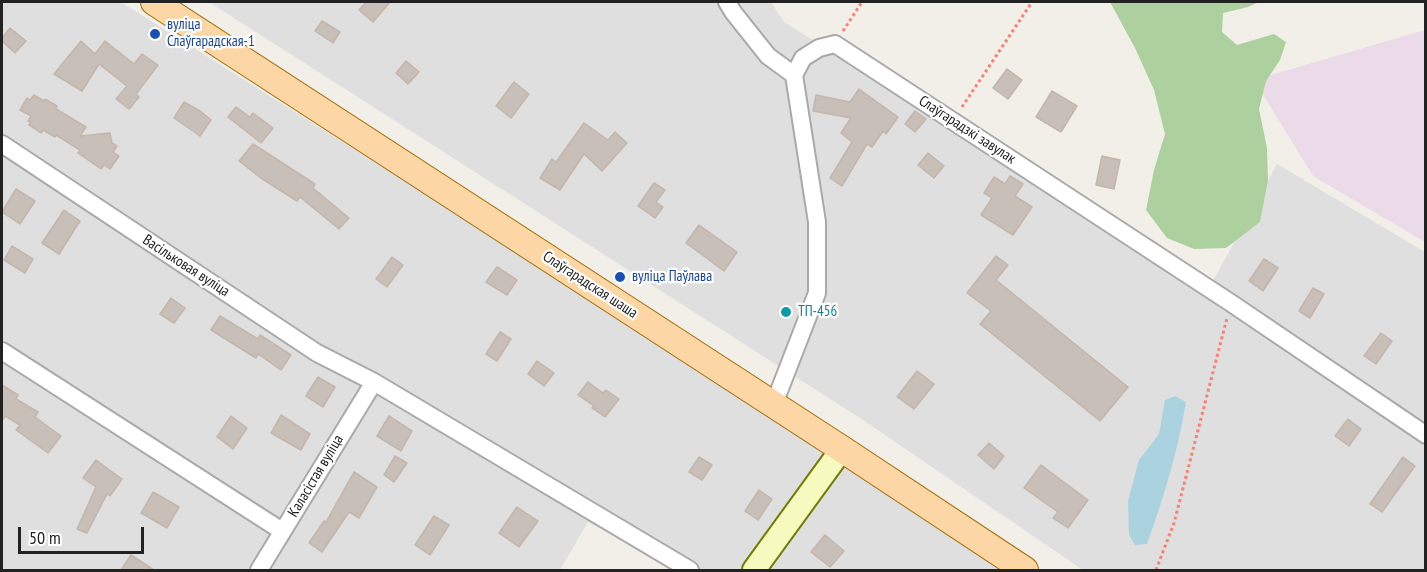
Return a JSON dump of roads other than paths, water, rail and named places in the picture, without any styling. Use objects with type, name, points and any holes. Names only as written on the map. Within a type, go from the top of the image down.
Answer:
[{"type":"main road","name":"Слаўгарадская шаша","points":[[154,2],[842,448],[1025,570]]},
{"type":"main road","points":[[754,570],[842,448]]},
{"type":"street","points":[[727,2],[768,56],[794,75],[817,222],[817,293],[774,404]]},
{"type":"street","name":"Слаўгарадзкі завулак","points":[[794,75],[803,58],[819,48],[835,44],[1231,303],[1425,435]]},
{"type":"street","name":"Васільковая вуліца","points":[[2,144],[317,353],[374,382],[690,570]]},
{"type":"street","points":[[2,351],[282,531]]},
{"type":"street","name":"Каласістая вуліца","points":[[259,570],[374,382]]},
{"type":"water","points":[[1175,396],[1186,402],[1170,473],[1147,544],[1135,545],[1129,535],[1128,501],[1139,460],[1159,434],[1165,400]]},
{"type":"place","name":"вуліца Слаўгарадская-1","points":[[155,34]]},
{"type":"place","name":"вуліца Паўлава","points":[[620,277]]},
{"type":"place","name":"ТП-456","points":[[786,312]]}]
